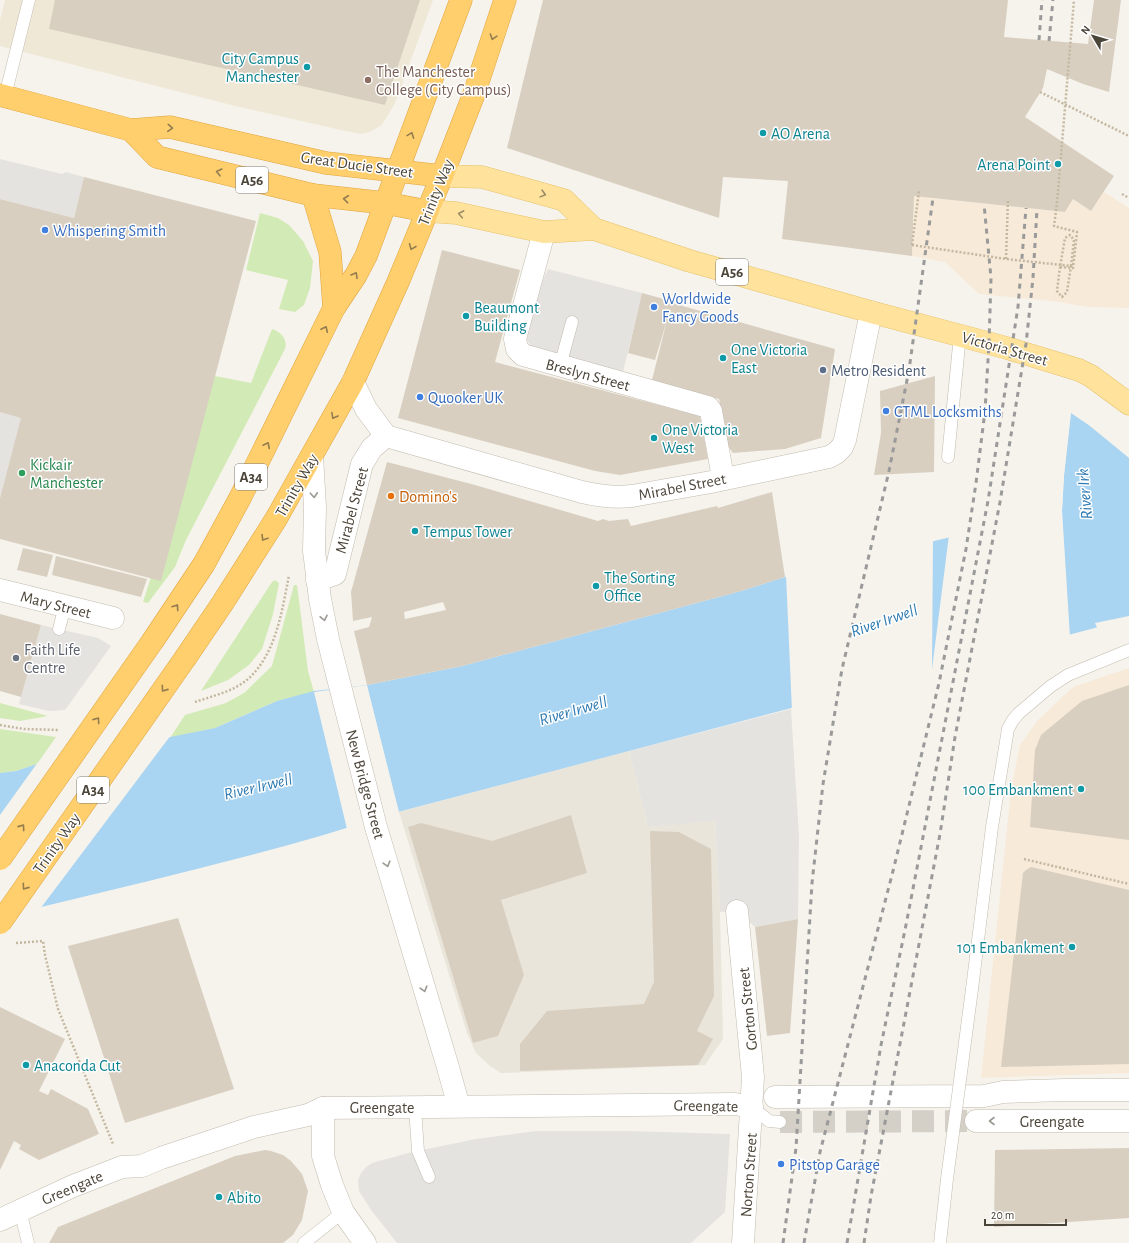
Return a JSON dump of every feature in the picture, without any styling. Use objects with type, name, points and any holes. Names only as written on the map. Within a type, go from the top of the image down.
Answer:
[{"type":"highway","name":"A34","points":[[0,859],[154,639],[204,564],[236,505],[334,308],[356,275],[366,256],[461,0]]},
{"type":"highway","name":"Trinity Way","points":[[0,923],[186,657],[257,550],[353,382],[398,282],[442,176],[474,94],[505,0]]},
{"type":"highway","name":"Great Ducie Street","points":[[2,96],[131,130],[170,127],[326,163],[442,176]]},
{"type":"highway","name":"Great Ducie Street","points":[[131,130],[157,157],[313,195],[385,203],[427,211]]},
{"type":"highway","points":[[313,195],[330,252],[334,308]]},
{"type":"main road","name":"Great Ducie Street","points":[[442,176],[482,177],[564,200],[594,229]]},
{"type":"main road","name":"Great Ducie Street","points":[[427,211],[456,213],[544,232],[594,229],[690,261],[871,312]]},
{"type":"main road","name":"Victoria Street","points":[[871,312],[1007,348],[1079,370],[1128,400]]},
{"type":"street","name":"Breslyn Street","points":[[544,232],[514,339],[517,349],[523,355],[708,407],[711,411],[724,478]]},
{"type":"street","name":"Mirabel Street","points":[[318,580],[335,574],[362,464],[372,448],[386,436],[603,497],[632,496],[829,457],[842,447],[848,428],[871,312]]},
{"type":"street","points":[[353,382],[366,409],[386,436]]},
{"type":"street","name":"New Bridge Street","points":[[312,456],[315,507],[314,551],[320,599],[338,680],[376,827],[447,1064],[456,1096],[456,1106]]},
{"type":"street","name":"Mary Street","points":[[0,590],[113,618]]},
{"type":"street","name":"Gorton Street","points":[[737,911],[753,1077],[752,1107]]},
{"type":"street","points":[[775,1097],[984,1096],[1003,1092],[1129,1090]]},
{"type":"street","name":"Greengate","points":[[0,1220],[73,1186],[254,1127],[308,1115],[323,1108],[735,1104],[752,1107]]},
{"type":"street","name":"Norton Street","points":[[743,1243],[752,1107]]},
{"type":"street","points":[[323,1108],[323,1156],[332,1185],[343,1212],[365,1243]]},
{"type":"street","name":"Greengate","points":[[976,1121],[1129,1121]]},
{"type":"lane","points":[[2,96],[29,0]]},
{"type":"lane","points":[[560,366],[572,322]]},
{"type":"lane","points":[[948,457],[960,335]]},
{"type":"lane","points":[[59,629],[65,606]]},
{"type":"lane","points":[[940,1243],[992,827],[1008,729],[1019,713],[1046,690],[1068,675],[1129,650]]},
{"type":"lane","name":"Greengate","points":[[752,1107],[769,1120],[780,1122]]},
{"type":"lane","points":[[415,1108],[418,1151],[430,1177]]},
{"type":"lane","points":[[20,1210],[28,1243]]},
{"type":"lane","points":[[304,1243],[343,1212]]},
{"type":"path","points":[[1060,267],[1073,268],[1077,232],[1054,226],[1074,0]]},
{"type":"path","points":[[1040,92],[1129,136]]},
{"type":"path","points":[[919,191],[912,245],[1006,259],[1071,266]]},
{"type":"path","points":[[1122,194],[1129,198]]},
{"type":"path","points":[[1006,259],[1008,199]]},
{"type":"path","points":[[1070,235],[1074,240],[1071,266],[1067,292],[1062,297],[1057,291],[1060,267],[1065,238],[1070,235]]},
{"type":"path","points":[[195,702],[224,693],[247,679],[260,665],[272,644],[289,575]]},
{"type":"path","points":[[0,725],[24,729],[61,730]]},
{"type":"path","points":[[1024,859],[1129,884]]},
{"type":"path","points":[[13,943],[44,941],[45,955],[58,1009],[132,1166]]},
{"type":"shaded area","name":"City Campus Manchester","points":[[5,0],[433,0],[395,103],[382,125],[370,132],[361,134],[235,106],[0,46],[0,20]]},
{"type":"shaded area","points":[[0,159],[62,174],[66,172],[84,177],[74,218],[0,199]]},
{"type":"shaded area","points":[[1104,192],[1129,208],[1129,308],[1088,307],[1052,301],[979,294],[945,262],[912,256],[914,196],[1065,212],[1073,199],[1091,211]]},
{"type":"shaded area","points":[[548,269],[642,293],[623,372],[532,347],[526,339],[540,286]]},
{"type":"shaded area","points":[[0,391],[27,397],[0,498]]},
{"type":"shaded area","points":[[41,625],[98,638],[111,646],[65,710],[49,711],[19,704]]},
{"type":"shaded area","points":[[1129,668],[1129,1073],[981,1078],[1011,790],[1020,745],[1038,720],[1073,687]]},
{"type":"shaded area","points":[[791,709],[799,835],[798,919],[755,927],[737,911],[720,912],[715,821],[648,827],[629,751]]},
{"type":"shaded area","points":[[629,751],[648,827],[715,820],[720,912],[723,1039],[705,1065],[501,1073],[490,1066],[476,1053],[467,1033],[399,812]]},
{"type":"shaded area","points":[[536,1131],[630,1131],[730,1134],[725,1212],[691,1243],[397,1243],[371,1210],[359,1191],[358,1180],[361,1173],[372,1163],[412,1152],[476,1139]]},
{"type":"green space","points":[[260,213],[278,218],[289,225],[303,241],[313,261],[310,288],[304,305],[295,312],[279,309],[288,280],[246,270]]},
{"type":"green space","points":[[272,329],[278,332],[285,339],[285,349],[186,540],[175,567],[148,603],[143,602],[215,376],[251,383]]},
{"type":"green space","points":[[275,580],[279,583],[273,614],[262,649],[249,665],[228,680],[201,691],[272,582]]},
{"type":"green space","points":[[294,585],[297,585],[308,671],[314,692],[277,701],[215,728],[170,738],[185,715],[226,703],[244,693],[272,666]]},
{"type":"green space","points":[[0,703],[48,716],[20,721],[0,718]]},
{"type":"green space","points":[[0,729],[56,737],[37,764],[16,771],[0,773]]},
{"type":"water","points":[[1071,413],[1090,426],[1129,458],[1129,619],[394,813],[263,852],[41,907],[0,911],[0,773],[16,771],[37,764],[215,728],[277,701],[314,691],[367,685],[462,666],[741,591],[785,577],[1062,510],[1064,475]]},
{"type":"pier","points":[[1071,411],[1062,510],[1070,637],[792,711],[786,575],[933,539],[932,669],[949,535],[1060,508],[1069,413]]},
{"type":"pier","points":[[1129,616],[1129,621],[1098,630],[1095,623]]},
{"type":"pier","points":[[367,685],[399,812],[347,829],[314,692]]},
{"type":"pier","points":[[171,735],[40,909],[0,913],[0,815],[38,762]]},
{"type":"building","name":"City Campus Manchester","points":[[55,0],[420,0],[385,105],[49,29]]},
{"type":"building","name":"AO Arena","points":[[543,0],[1008,0],[1004,37],[1088,44],[1094,0],[1121,0],[1109,92],[1083,84],[1047,69],[1043,88],[1025,117],[1114,176],[1091,211],[1073,199],[1065,212],[914,196],[912,256],[782,239],[788,181],[723,177],[719,218],[507,148]]},
{"type":"building","points":[[84,177],[256,221],[161,581],[0,539],[0,498],[21,418],[0,412],[0,199],[74,218]]},
{"type":"building","name":"Beaumont Building","points":[[442,250],[520,270],[495,362],[700,416],[708,459],[620,475],[595,471],[398,418]]},
{"type":"building","name":"One Victoria East","points":[[642,293],[671,301],[672,303],[835,349],[821,438],[785,449],[733,453],[728,446],[719,399],[652,380],[667,320],[655,360],[628,353]]},
{"type":"building","points":[[935,376],[934,472],[874,475],[881,433],[880,391]]},
{"type":"building","points":[[387,462],[475,485],[598,521],[603,519],[609,521],[628,519],[631,526],[717,506],[718,508],[772,492],[785,577],[741,591],[462,666],[367,685],[354,631],[369,627],[372,617],[353,621],[351,592]],"holes":[[[443,602],[446,610],[405,619],[404,612]]]},
{"type":"building","points":[[23,548],[53,555],[47,577],[17,570]]},
{"type":"building","points":[[56,556],[147,579],[141,597],[52,575]]},
{"type":"building","name":"Faith Life Centre","points":[[0,614],[41,625],[21,697],[0,691]]},
{"type":"building","name":"100 Embankment","points":[[1129,685],[1129,840],[1030,827],[1035,750],[1041,735],[1082,701]]},
{"type":"building","points":[[571,815],[587,873],[501,900],[524,975],[498,1036],[473,1043],[408,827],[421,823],[492,841]]},
{"type":"building","points":[[650,831],[679,832],[711,849],[714,996],[697,1031],[713,1039],[698,1065],[520,1071],[520,1044],[547,1011],[644,1004],[654,982]]},
{"type":"building","name":"101 Embankment","points":[[1031,867],[1129,890],[1129,1064],[1001,1067],[1023,873]]},
{"type":"building","points":[[178,918],[234,1089],[125,1123],[68,946]]},
{"type":"building","points":[[798,919],[790,1033],[767,1036],[755,927]]},
{"type":"building","points":[[0,1007],[65,1039],[39,1091],[48,1095],[51,1089],[88,1109],[99,1134],[39,1160],[19,1149],[21,1145],[14,1141],[0,1170]]},
{"type":"building","points":[[1129,1148],[1129,1218],[994,1227],[995,1150]]},
{"type":"building","name":"Abito","points":[[265,1150],[283,1155],[291,1161],[302,1174],[308,1191],[302,1220],[293,1235],[283,1243],[49,1243],[58,1227],[235,1156]]},
{"type":"tunnel","points":[[780,1122],[976,1121]]},
{"type":"railway","points":[[1039,40],[1042,0]]},
{"type":"railway","points":[[1049,41],[1053,0]]},
{"type":"railway","points":[[783,1243],[796,1148],[812,883],[823,784],[842,669],[889,471],[909,370],[933,198]]},
{"type":"railway","points":[[804,1243],[820,1152],[893,871],[939,683],[966,549],[985,411],[989,343],[991,278],[984,204]]},
{"type":"railway","points":[[847,1243],[881,1045],[905,930],[988,501],[1018,307],[1026,208]]},
{"type":"railway","points":[[864,1243],[871,1196],[940,834],[955,737],[1000,502],[1026,344],[1033,278],[1037,209]]},
{"type":"place","name":"City Campus Manchester","points":[[307,67]]},
{"type":"place","name":"The Manchester College (City Campus)","points":[[368,80]]},
{"type":"place","name":"AO Arena","points":[[763,133]]},
{"type":"place","name":"Arena Point","points":[[1058,164]]},
{"type":"place","name":"Whispering Smith","points":[[45,230]]},
{"type":"place","name":"Worldwide Fancy Goods","points":[[654,307]]},
{"type":"place","name":"Beaumont Building","points":[[466,316]]},
{"type":"place","name":"One Victoria East","points":[[723,358]]},
{"type":"place","name":"Metro Resident","points":[[823,370]]},
{"type":"place","name":"Quooker UK","points":[[420,397]]},
{"type":"place","name":"CTML Locksmiths","points":[[886,411]]},
{"type":"place","name":"One Victoria West","points":[[654,438]]},
{"type":"place","name":"Kickair Manchester","points":[[22,473]]},
{"type":"place","name":"Domino's","points":[[391,496]]},
{"type":"place","name":"Tempus Tower","points":[[415,531]]},
{"type":"place","name":"The Sorting Office","points":[[596,586]]},
{"type":"place","name":"Faith Life Centre","points":[[16,658]]},
{"type":"place","name":"100 Embankment","points":[[1081,789]]},
{"type":"place","name":"101 Embankment","points":[[1072,947]]},
{"type":"place","name":"Anaconda Cut","points":[[26,1065]]},
{"type":"place","name":"Pitstop Garage","points":[[781,1164]]},
{"type":"place","name":"Abito","points":[[219,1197]]},
{"type":"water label","name":"River Irk","points":[[1084,494]]},
{"type":"water label","name":"River Irwell","points":[[884,620]]},
{"type":"water label","name":"River Irwell","points":[[573,710]]},
{"type":"water label","name":"River Irwell","points":[[258,786]]}]
